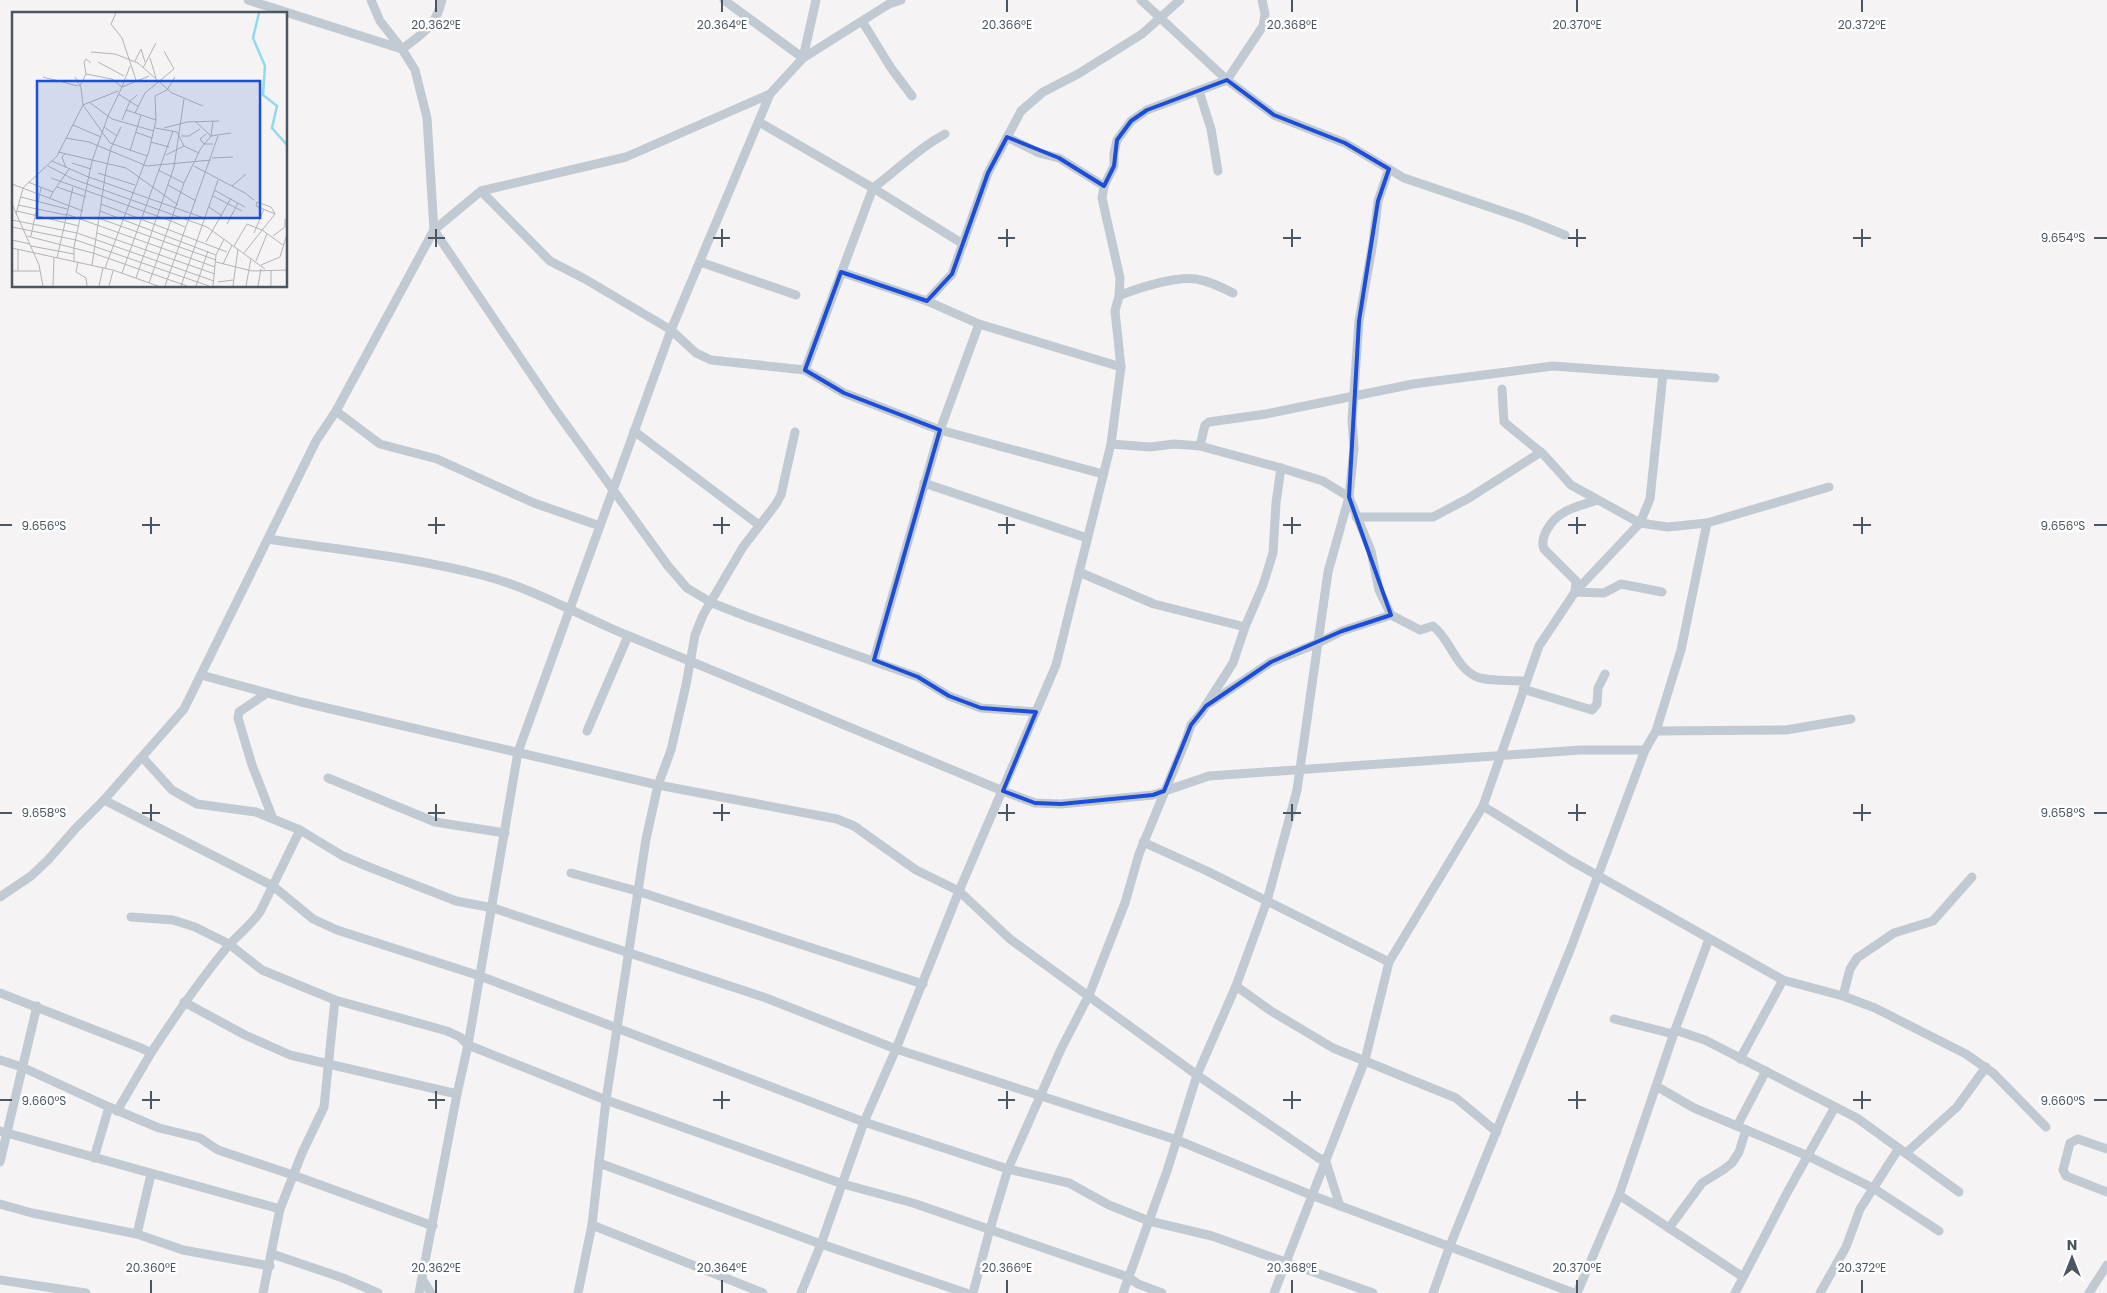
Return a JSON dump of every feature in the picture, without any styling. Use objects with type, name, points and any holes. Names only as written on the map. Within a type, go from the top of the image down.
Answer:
[{"type":"street","points":[[248,0],[286,12]]},
{"type":"street","points":[[371,0],[380,21],[402,49],[415,70],[427,118],[434,230],[554,408],[668,566],[687,588],[712,603],[748,617],[918,676],[948,696],[981,708],[1036,712]]},
{"type":"street","points":[[402,49],[430,27],[440,11],[442,0]]},
{"type":"street","points":[[724,0],[803,58]]},
{"type":"street","points":[[803,58],[816,0]]},
{"type":"street","points":[[419,1293],[468,1045],[493,908],[518,752],[671,330],[770,94],[803,58],[889,4],[901,0]]},
{"type":"street","points":[[1141,0],[1226,80],[1274,115],[1345,143],[1404,178],[1525,219],[1565,235]]},
{"type":"street","points":[[926,301],[952,274],[988,173],[1021,111],[1043,92],[1078,74],[1142,34],[1180,0]]},
{"type":"street","points":[[801,1293],[822,1244],[864,1122],[896,1049],[959,891],[1056,665],[1111,444],[1121,366],[1115,311],[1119,296],[1120,278],[1102,198],[1104,186],[1114,166],[1117,140],[1131,121],[1147,110],[1226,80],[1263,26],[1265,14],[1262,0]]},
{"type":"street","points":[[288,13],[402,49]]},
{"type":"street","points":[[862,21],[891,68],[912,96]]},
{"type":"street","points":[[1199,91],[1211,129],[1218,171]]},
{"type":"street","points":[[0,896],[31,876],[143,758],[184,709],[316,441],[336,411],[434,230],[481,191],[626,157],[770,94]]},
{"type":"street","points":[[759,122],[873,188],[963,244]]},
{"type":"street","points":[[806,370],[873,188],[894,173],[910,156],[926,144],[945,134]]},
{"type":"street","points":[[1007,137],[1039,153],[1059,158],[1104,186]]},
{"type":"street","points":[[1123,1293],[1177,1140],[1197,1074],[1236,986],[1267,901],[1293,809],[1328,572],[1349,497],[1354,448],[1352,420],[1359,321],[1378,201],[1388,168]]},
{"type":"street","points":[[481,191],[550,261],[586,279],[671,330],[696,353],[711,360],[806,370],[844,393],[940,430],[1103,474]]},
{"type":"street","points":[[700,262],[796,295]]},
{"type":"street","points":[[841,272],[926,301],[979,324],[1121,366]]},
{"type":"street","points":[[1119,296],[1141,286],[1193,278],[1213,283],[1233,293]]},
{"type":"street","points":[[874,660],[940,430],[979,324]]},
{"type":"street","points":[[1200,446],[1206,425],[1209,422],[1266,414],[1413,384],[1553,366],[1715,378]]},
{"type":"street","points":[[1274,1293],[1365,1060],[1388,962],[1483,806],[1502,756],[1524,685],[1542,639],[1575,592],[1640,524],[1650,500],[1663,374]]},
{"type":"street","points":[[1502,389],[1504,422],[1541,452],[1571,484],[1640,524],[1668,527],[1707,523],[1829,487]]},
{"type":"street","points":[[336,411],[380,444],[437,459],[534,503],[600,526]]},
{"type":"street","points":[[634,431],[759,526]]},
{"type":"street","points":[[578,1293],[592,1225],[606,1100],[637,891],[658,785],[671,750],[695,635],[703,615],[712,603],[743,547],[776,504],[780,495],[794,432]]},
{"type":"street","points":[[1111,444],[1150,448],[1174,444],[1200,446],[1322,481],[1349,497],[1371,551],[1379,590],[1391,615],[1420,630],[1433,626],[1440,631],[1462,665],[1476,676],[1524,685],[1592,710],[1597,704],[1598,688],[1605,674]]},
{"type":"street","points":[[1356,518],[1433,517],[1469,498],[1541,452]]},
{"type":"street","points":[[974,1293],[1008,1168],[1061,1049],[1089,994],[1125,903],[1143,842],[1191,725],[1206,706],[1233,663],[1245,627],[1263,585],[1273,553],[1276,503],[1281,468]]},
{"type":"street","points":[[924,483],[1087,538]]},
{"type":"street","points":[[1575,592],[1576,581],[1544,549],[1542,543],[1544,534],[1563,512],[1597,500]]},
{"type":"street","points":[[1434,1293],[1449,1248],[1572,945],[1645,750],[1656,731],[1680,650],[1707,523]]},
{"type":"street","points":[[268,539],[436,565],[486,576],[570,609],[628,636],[691,660],[1002,791],[1035,803],[1061,804],[1153,796],[1209,776],[1580,750],[1645,750]]},
{"type":"street","points":[[1079,572],[1154,604],[1245,627]]},
{"type":"street","points":[[1575,592],[1604,594],[1621,584],[1662,592]]},
{"type":"street","points":[[1206,706],[1271,662],[1318,643],[1342,630],[1391,615]]},
{"type":"street","points":[[587,731],[628,636]]},
{"type":"street","points":[[201,675],[267,693],[658,785],[837,819],[854,826],[916,870],[959,891],[1010,939],[1089,994],[1197,1074],[1320,1159],[1325,1159]]},
{"type":"street","points":[[267,693],[239,712],[238,718],[252,766],[273,819]]},
{"type":"street","points":[[1656,731],[1786,730],[1851,719]]},
{"type":"street","points":[[143,758],[172,790],[197,804],[256,812],[300,830],[343,856],[456,901],[493,908],[629,952],[766,998],[896,1049],[1177,1140],[1311,1195],[1449,1248],[1575,1293],[1619,1194],[1674,1032],[1709,939]]},
{"type":"street","points":[[328,778],[435,822],[505,833]]},
{"type":"street","points":[[104,800],[273,886],[313,919],[336,930],[480,976],[864,1122],[1008,1168],[1069,1183],[1109,1205],[1149,1220],[1212,1236],[1373,1293]]},
{"type":"street","points":[[1483,806],[1597,875],[1783,980],[1843,996],[1875,1008],[1966,1054],[1986,1067],[2046,1127]]},
{"type":"street","points":[[94,1158],[113,1109],[184,1002],[229,944],[253,922],[300,830]]},
{"type":"street","points":[[1143,842],[1207,870],[1388,962]]},
{"type":"street","points":[[571,873],[637,891],[922,984]]},
{"type":"street","points":[[1843,996],[1850,968],[1857,958],[1894,933],[1933,920],[1972,877]]},
{"type":"street","points":[[131,917],[173,920],[195,926],[229,944],[262,970],[334,1000],[447,1031],[468,1045],[606,1100],[843,1184],[913,1203],[990,1229],[1128,1277],[1138,1284],[1162,1293]]},
{"type":"street","points":[[1740,1059],[1783,980]]},
{"type":"street","points":[[1236,986],[1271,1011],[1333,1048],[1456,1098],[1497,1132]]},
{"type":"street","points":[[0,992],[151,1053]]},
{"type":"street","points":[[262,1293],[270,1266],[280,1210],[293,1175],[324,1107],[334,1000]]},
{"type":"street","points":[[184,1002],[245,1035],[290,1056],[328,1063],[457,1094]]},
{"type":"street","points":[[0,1162],[4,1132],[37,1006]]},
{"type":"street","points":[[1614,1019],[1705,1040],[1857,1118],[1960,1192]]},
{"type":"street","points":[[0,1060],[22,1067],[159,1128],[200,1138],[218,1150],[433,1226]]},
{"type":"street","points":[[1820,1293],[1846,1247],[1860,1209],[1873,1188],[1902,1151],[1957,1107],[1986,1067]]},
{"type":"street","points":[[1737,1126],[1766,1071]]},
{"type":"street","points":[[1656,1086],[1694,1108],[1808,1156],[1873,1188],[1939,1231]]},
{"type":"street","points":[[1735,1293],[1835,1107]]},
{"type":"street","points":[[1669,1228],[1702,1183],[1732,1163],[1740,1152],[1746,1130]]},
{"type":"street","points":[[4,1132],[280,1210]]},
{"type":"street","points":[[2107,1149],[2078,1139],[2073,1140],[2070,1143],[2063,1170],[2066,1176],[2107,1192]]},
{"type":"street","points":[[1325,1159],[1340,1206]]},
{"type":"street","points":[[599,1163],[822,1244],[966,1293]]},
{"type":"street","points":[[137,1234],[151,1174]]},
{"type":"street","points":[[1619,1194],[1699,1250],[1743,1277]]},
{"type":"street","points":[[0,1204],[32,1213],[137,1234],[183,1250],[270,1266]]},
{"type":"street","points":[[592,1225],[763,1293]]},
{"type":"street","points":[[272,1254],[343,1278],[378,1293]]},
{"type":"street","points":[[2090,1293],[2107,1265]]},
{"type":"street","points":[[422,1279],[431,1293]]},
{"type":"street","points":[[0,1280],[86,1293]]},
{"type":"highlighted area","points":[[1227,80],[1274,115],[1345,143],[1389,169],[1378,201],[1359,321],[1349,497],[1391,615],[1342,631],[1271,662],[1206,706],[1191,725],[1164,791],[1153,795],[1061,804],[1035,803],[1003,791],[1036,712],[981,708],[949,696],[918,677],[874,660],[940,430],[844,393],[805,370],[841,272],[927,301],[952,274],[988,173],[1007,137],[1059,158],[1104,186],[1114,166],[1117,140],[1131,121],[1147,110]]}]
